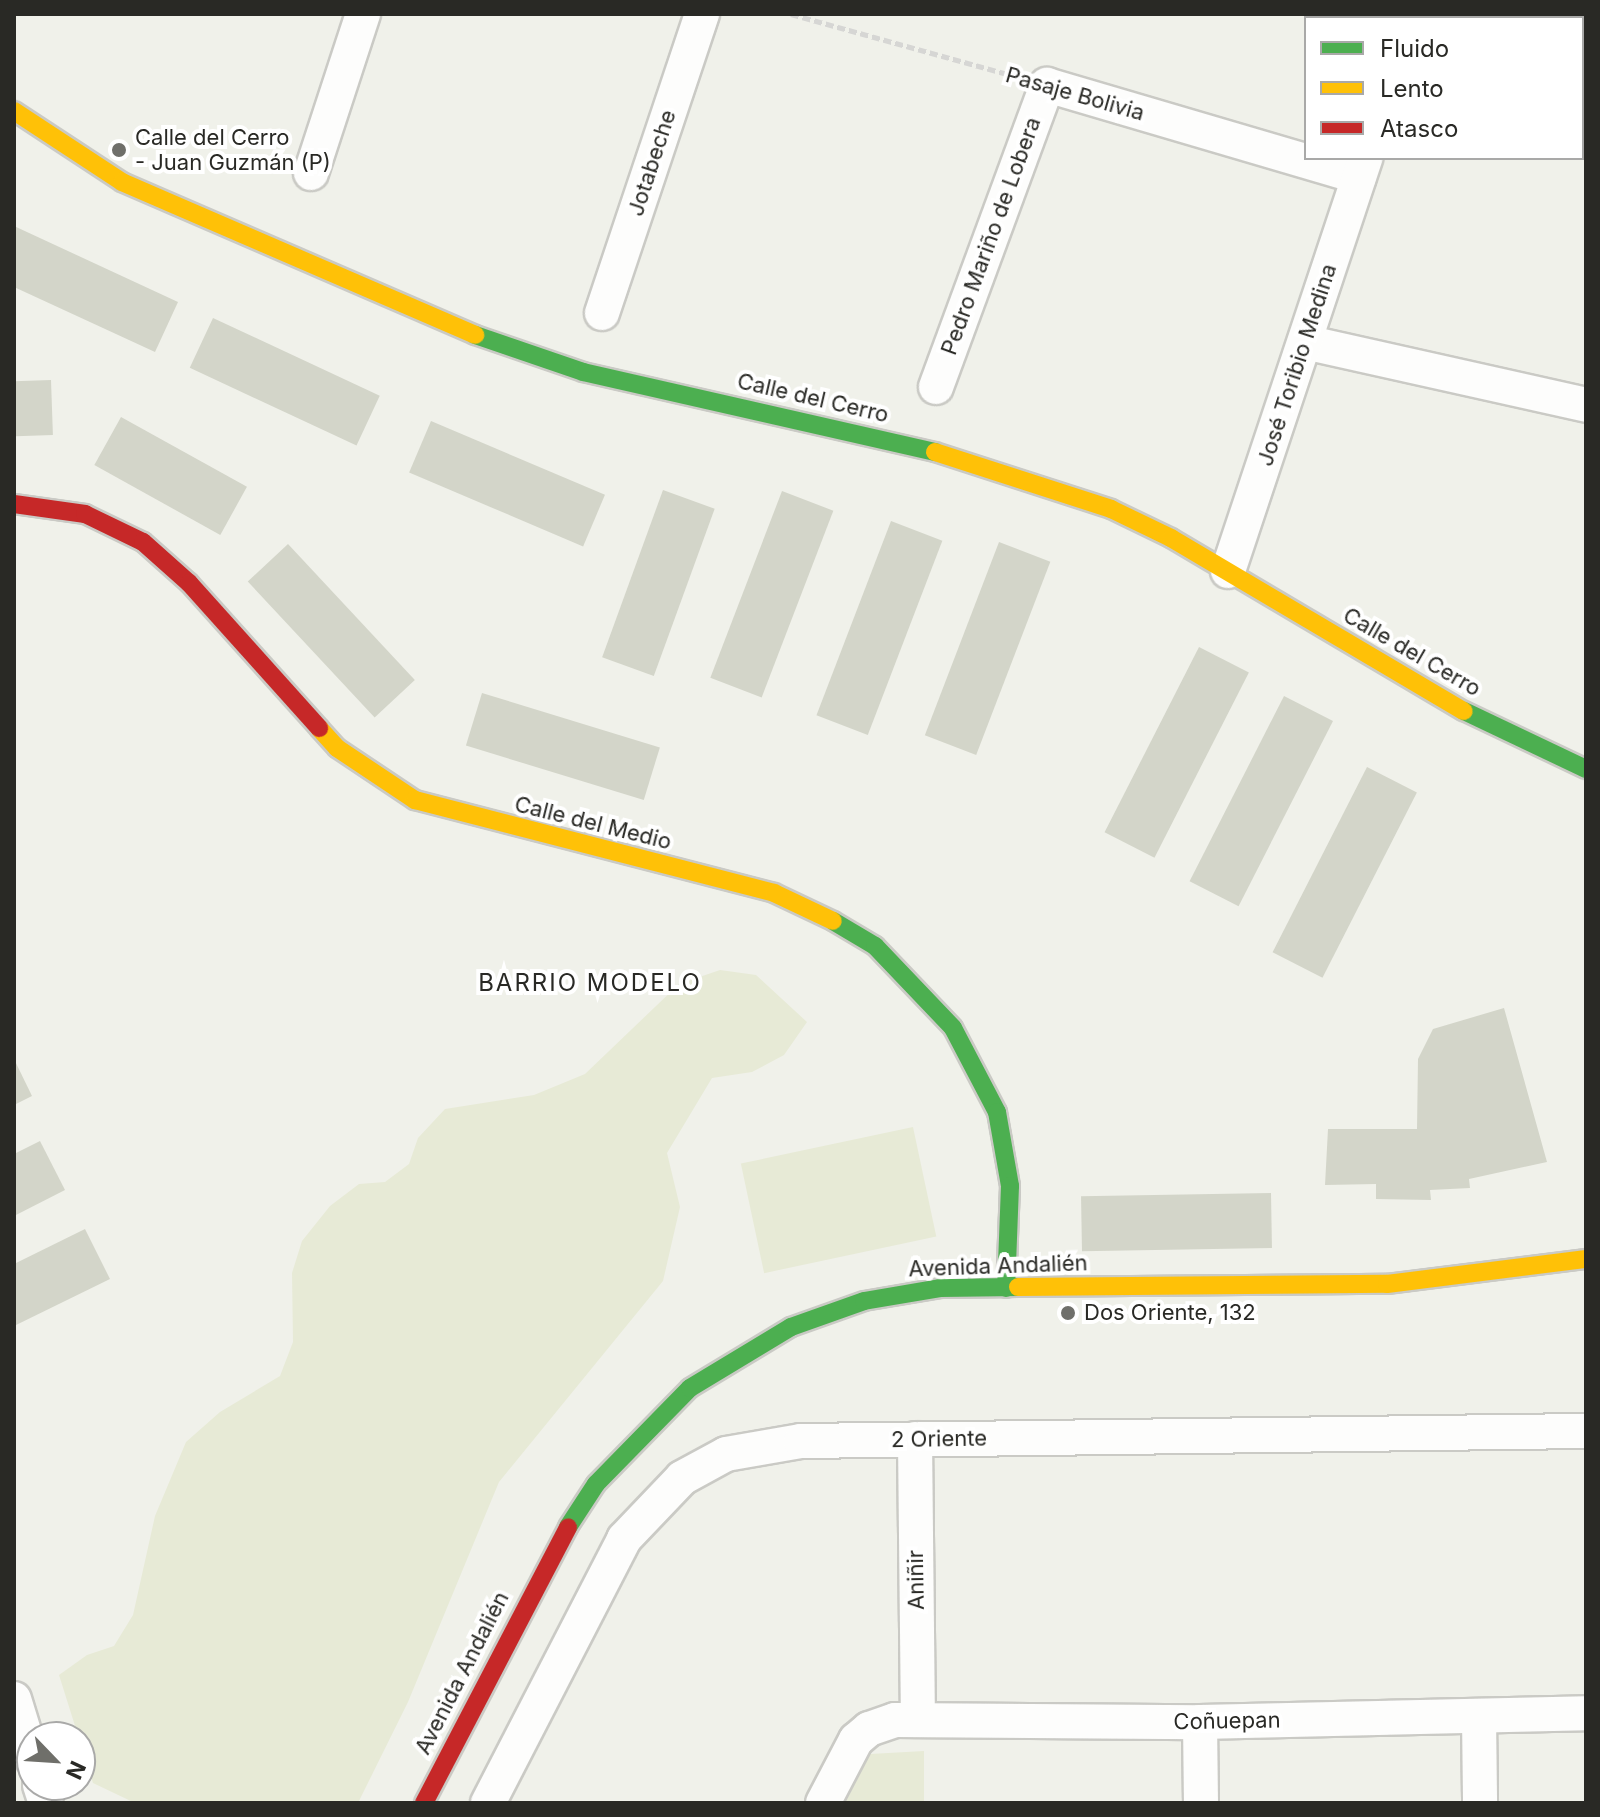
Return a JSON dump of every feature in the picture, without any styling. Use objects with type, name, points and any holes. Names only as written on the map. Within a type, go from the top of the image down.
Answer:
[{"type":"street","points":[[311,173],[363,14]]},
{"type":"street","name":"Jotabeche","points":[[602,313],[702,14]]},
{"type":"street","name":"Pasaje Bolivia","points":[[1047,85],[1304,153]]},
{"type":"street","name":"Pedro Mariño de Lobera","points":[[936,387],[1047,85]]},
{"type":"street","name":"Calle del Cerro","points":[[14,111],[122,182],[501,346],[583,372],[1009,472],[1111,509],[1228,571],[1464,711],[1586,769]]},
{"type":"street","name":"Pasaje Bolivia","points":[[1332,160],[1362,168]]},
{"type":"street","name":"José Toribio Medina","points":[[1228,571],[1362,168]]},
{"type":"street","points":[[1305,342],[1586,405]]},
{"type":"street","name":"Calle del Medio","points":[[14,504],[85,514],[143,542],[189,583],[337,748],[415,800],[774,893],[810,907],[875,946],[953,1028],[997,1112],[1010,1186],[1006,1288]]},
{"type":"street","name":"Avenida Andalién","points":[[424,1803],[569,1522],[656,1417],[755,1344],[827,1312],[902,1293],[1006,1288],[1387,1284],[1586,1259]]},
{"type":"street","name":"2 Oriente","points":[[488,1803],[606,1568],[662,1495],[703,1465],[750,1447],[915,1439],[1585,1431]]},
{"type":"street","name":"Aniñir","points":[[915,1439],[918,1720]]},
{"type":"street","points":[[14,1699],[21,1721]]},
{"type":"street","name":"Coñuepan","points":[[823,1803],[852,1747],[869,1729],[895,1720],[1200,1722],[1586,1713]]},
{"type":"street","points":[[1479,1716],[1480,1803]]},
{"type":"street","points":[[1200,1722],[1201,1803]]},
{"type":"path","name":"Pasaje Bolivia","points":[[791,14],[1047,85]]},
{"type":"green space","points":[[720,970],[756,975],[807,1022],[784,1055],[752,1072],[712,1078],[667,1153],[680,1207],[663,1281],[499,1482],[408,1702],[358,1803],[135,1803],[96,1784],[96,1721],[73,1721],[59,1675],[87,1655],[114,1646],[133,1615],[155,1516],[186,1442],[220,1412],[280,1376],[293,1342],[292,1273],[302,1241],[330,1206],[359,1184],[385,1182],[409,1164],[418,1138],[445,1109],[534,1095],[585,1074],[679,984]]},
{"type":"green space","points":[[913,1127],[936,1237],[764,1273],[741,1164]]},
{"type":"green space","points":[[924,1751],[924,1803],[845,1803],[870,1754]]},
{"type":"building","points":[[14,226],[178,302],[155,352],[14,287]]},
{"type":"building","points":[[213,318],[380,396],[357,446],[190,368]]},
{"type":"building","points":[[51,380],[53,435],[16,436],[14,381]]},
{"type":"building","points":[[121,417],[247,487],[220,535],[94,465]]},
{"type":"building","points":[[431,421],[605,495],[583,546],[409,473]]},
{"type":"building","points":[[663,490],[715,509],[654,676],[602,657]]},
{"type":"building","points":[[782,491],[833,511],[762,697],[710,678]]},
{"type":"building","points":[[891,521],[942,541],[868,735],[816,715]]},
{"type":"building","points":[[999,542],[1050,562],[976,755],[925,735]]},
{"type":"building","points":[[288,544],[415,680],[375,718],[248,582]]},
{"type":"building","points":[[1199,647],[1249,672],[1154,858],[1105,832]]},
{"type":"building","points":[[482,693],[660,747],[644,800],[466,746]]},
{"type":"building","points":[[1284,696],[1333,721],[1239,906],[1190,881]]},
{"type":"building","points":[[1367,767],[1417,792],[1322,978],[1273,952]]},
{"type":"building","points":[[1504,1008],[1547,1162],[1469,1179],[1470,1188],[1430,1190],[1431,1200],[1376,1199],[1376,1184],[1325,1185],[1328,1129],[1417,1129],[1418,1059],[1433,1029]]},
{"type":"building","points":[[14,1059],[32,1096],[14,1105]]},
{"type":"building","points":[[40,1141],[65,1190],[14,1216],[14,1154]]},
{"type":"building","points":[[1271,1193],[1272,1248],[1082,1251],[1081,1196]]},
{"type":"building","points":[[85,1229],[110,1279],[14,1326],[14,1264]]},
{"type":"traffic: fast","points":[[475,335],[583,372],[935,452]]},
{"type":"traffic: fast","points":[[1464,711],[1586,769]]},
{"type":"traffic: fast","points":[[833,921],[875,946],[953,1028],[997,1112],[1010,1186],[1006,1288]]},
{"type":"traffic: fast","points":[[568,1527],[596,1484],[690,1388],[791,1327],[864,1301],[940,1288],[1018,1287]]},
{"type":"traffic: slow","points":[[14,111],[122,182],[475,335]]},
{"type":"traffic: slow","points":[[935,452],[1111,509],[1171,538],[1464,711]]},
{"type":"traffic: slow","points":[[319,728],[337,748],[415,800],[774,893],[833,921]]},
{"type":"traffic: slow","points":[[1018,1287],[1387,1284],[1586,1259]]},
{"type":"traffic: jam","points":[[14,504],[85,514],[143,542],[189,583],[319,728]]},
{"type":"traffic: jam","points":[[424,1803],[568,1527]]},
{"type":"place","name":"Calle del Cerro - Juan Guzmán (P)","points":[[119,150]]},
{"type":"place","name":"Dos Oriente, 132","points":[[1068,1313]]},
{"type":"district","name":"BARRIO MODELO","points":[[590,983]]}]
